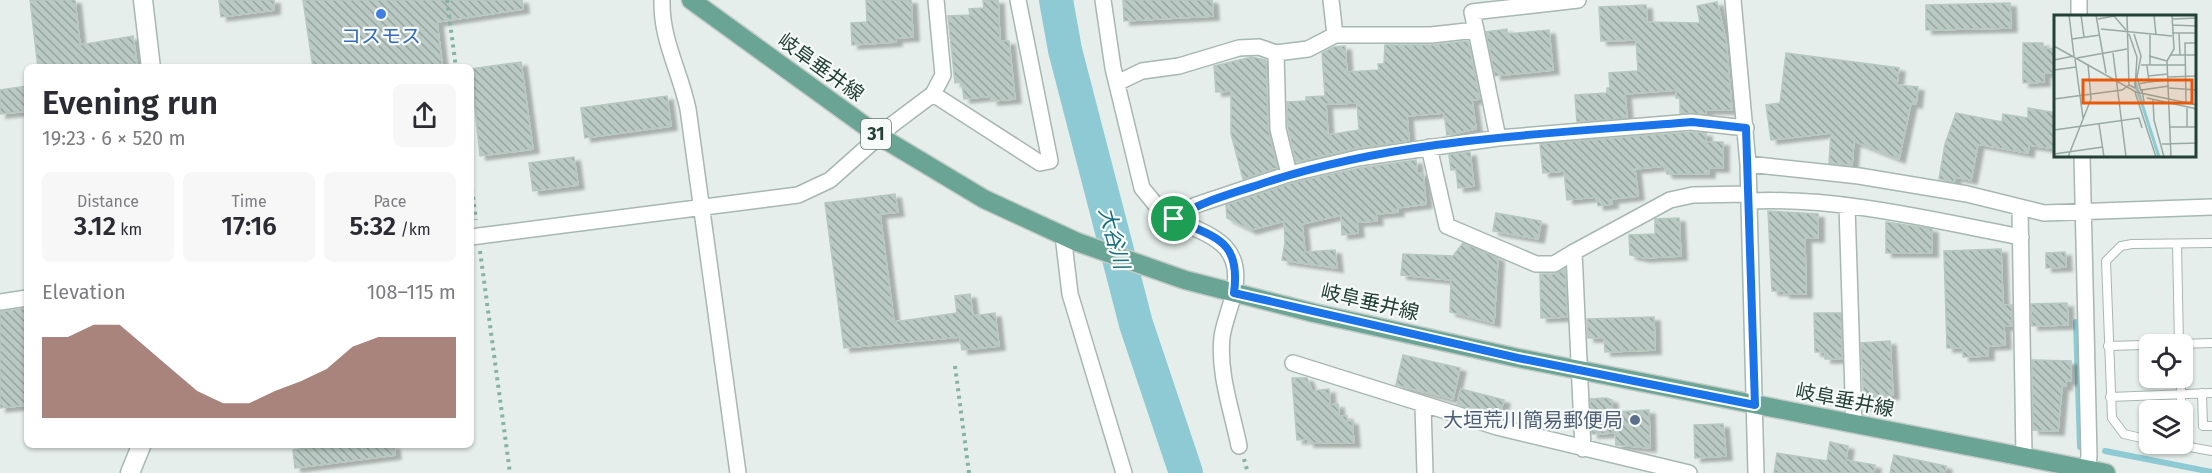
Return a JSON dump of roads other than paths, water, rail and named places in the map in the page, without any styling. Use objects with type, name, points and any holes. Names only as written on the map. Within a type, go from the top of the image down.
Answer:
[{"type":"main road","points":[[143,0],[151,64]]},
{"type":"main road","name":"岐阜垂井線","points":[[691,0],[879,136],[984,199],[1070,238],[1185,280],[1580,370],[2096,471]]},
{"type":"main road","points":[[130,473],[140,448]]},
{"type":"street","points":[[662,0],[662,17],[668,50],[683,86],[688,109],[738,473]]},
{"type":"street","points":[[474,236],[798,195],[830,180],[879,136],[933,94],[943,75],[936,0]]},
{"type":"street","points":[[933,94],[1040,163],[1050,161],[1018,0]]},
{"type":"street","points":[[1103,0],[1117,83],[1142,188],[1156,205],[1174,219],[1218,239],[1231,252],[1237,272],[1234,293],[1222,335],[1222,365],[1239,446]]},
{"type":"street","points":[[1331,0],[1335,34]]},
{"type":"street","points":[[1497,138],[1472,12],[1578,0]]},
{"type":"street","points":[[1733,0],[1748,164],[1756,473]]},
{"type":"street","points":[[1117,83],[1142,72],[1179,66],[1239,48],[1259,47],[1276,53],[1308,50],[1335,34],[1431,35],[1476,30]]},
{"type":"street","points":[[1276,53],[1278,129],[1289,174]]},
{"type":"street","points":[[1174,219],[1196,205],[1289,174],[1358,158],[1497,138],[1692,122],[1746,128]]},
{"type":"street","points":[[1429,147],[1447,226],[1536,264],[1554,264],[1670,200],[1693,195],[1781,199],[1846,206],[2021,237]]},
{"type":"street","points":[[2082,158],[2089,456],[2096,471]]},
{"type":"street","points":[[1748,164],[1881,180],[1967,194],[2044,213],[2212,207]]},
{"type":"street","points":[[1846,206],[1854,425]]},
{"type":"street","points":[[2020,208],[2024,457]]},
{"type":"street","points":[[1070,238],[1070,294],[1124,473]]},
{"type":"street","points":[[1574,252],[1583,448]]},
{"type":"street","points":[[0,302],[24,298]]},
{"type":"street","points":[[1293,363],[1423,405],[1583,448],[1689,473]]},
{"type":"street","points":[[1423,405],[1425,473]]},
{"type":"lane","points":[[2139,437],[2124,434],[2112,418],[2106,261],[2121,246],[2212,243]]},
{"type":"lane","points":[[2177,244],[2180,334]]},
{"type":"lane","points":[[2193,344],[2212,343]]},
{"type":"lane","points":[[2108,346],[2139,345]]},
{"type":"lane","points":[[2181,388],[2181,400]]},
{"type":"lane","points":[[2202,393],[2204,426],[2212,426]]},
{"type":"lane","points":[[2110,397],[2212,393]]},
{"type":"lane","points":[[2193,447],[2212,451]]},
{"type":"waterway","name":"大谷川","points":[[1056,0],[1065,50],[1136,324],[1186,473]]},
{"type":"waterway","points":[[2076,322],[2080,447]]},
{"type":"waterway","points":[[2105,451],[2212,472]]},
{"type":"place","name":"コスモス","points":[[381,14]]},
{"type":"place","name":"大垣荒川簡易郵便局","points":[[1635,420]]}]
